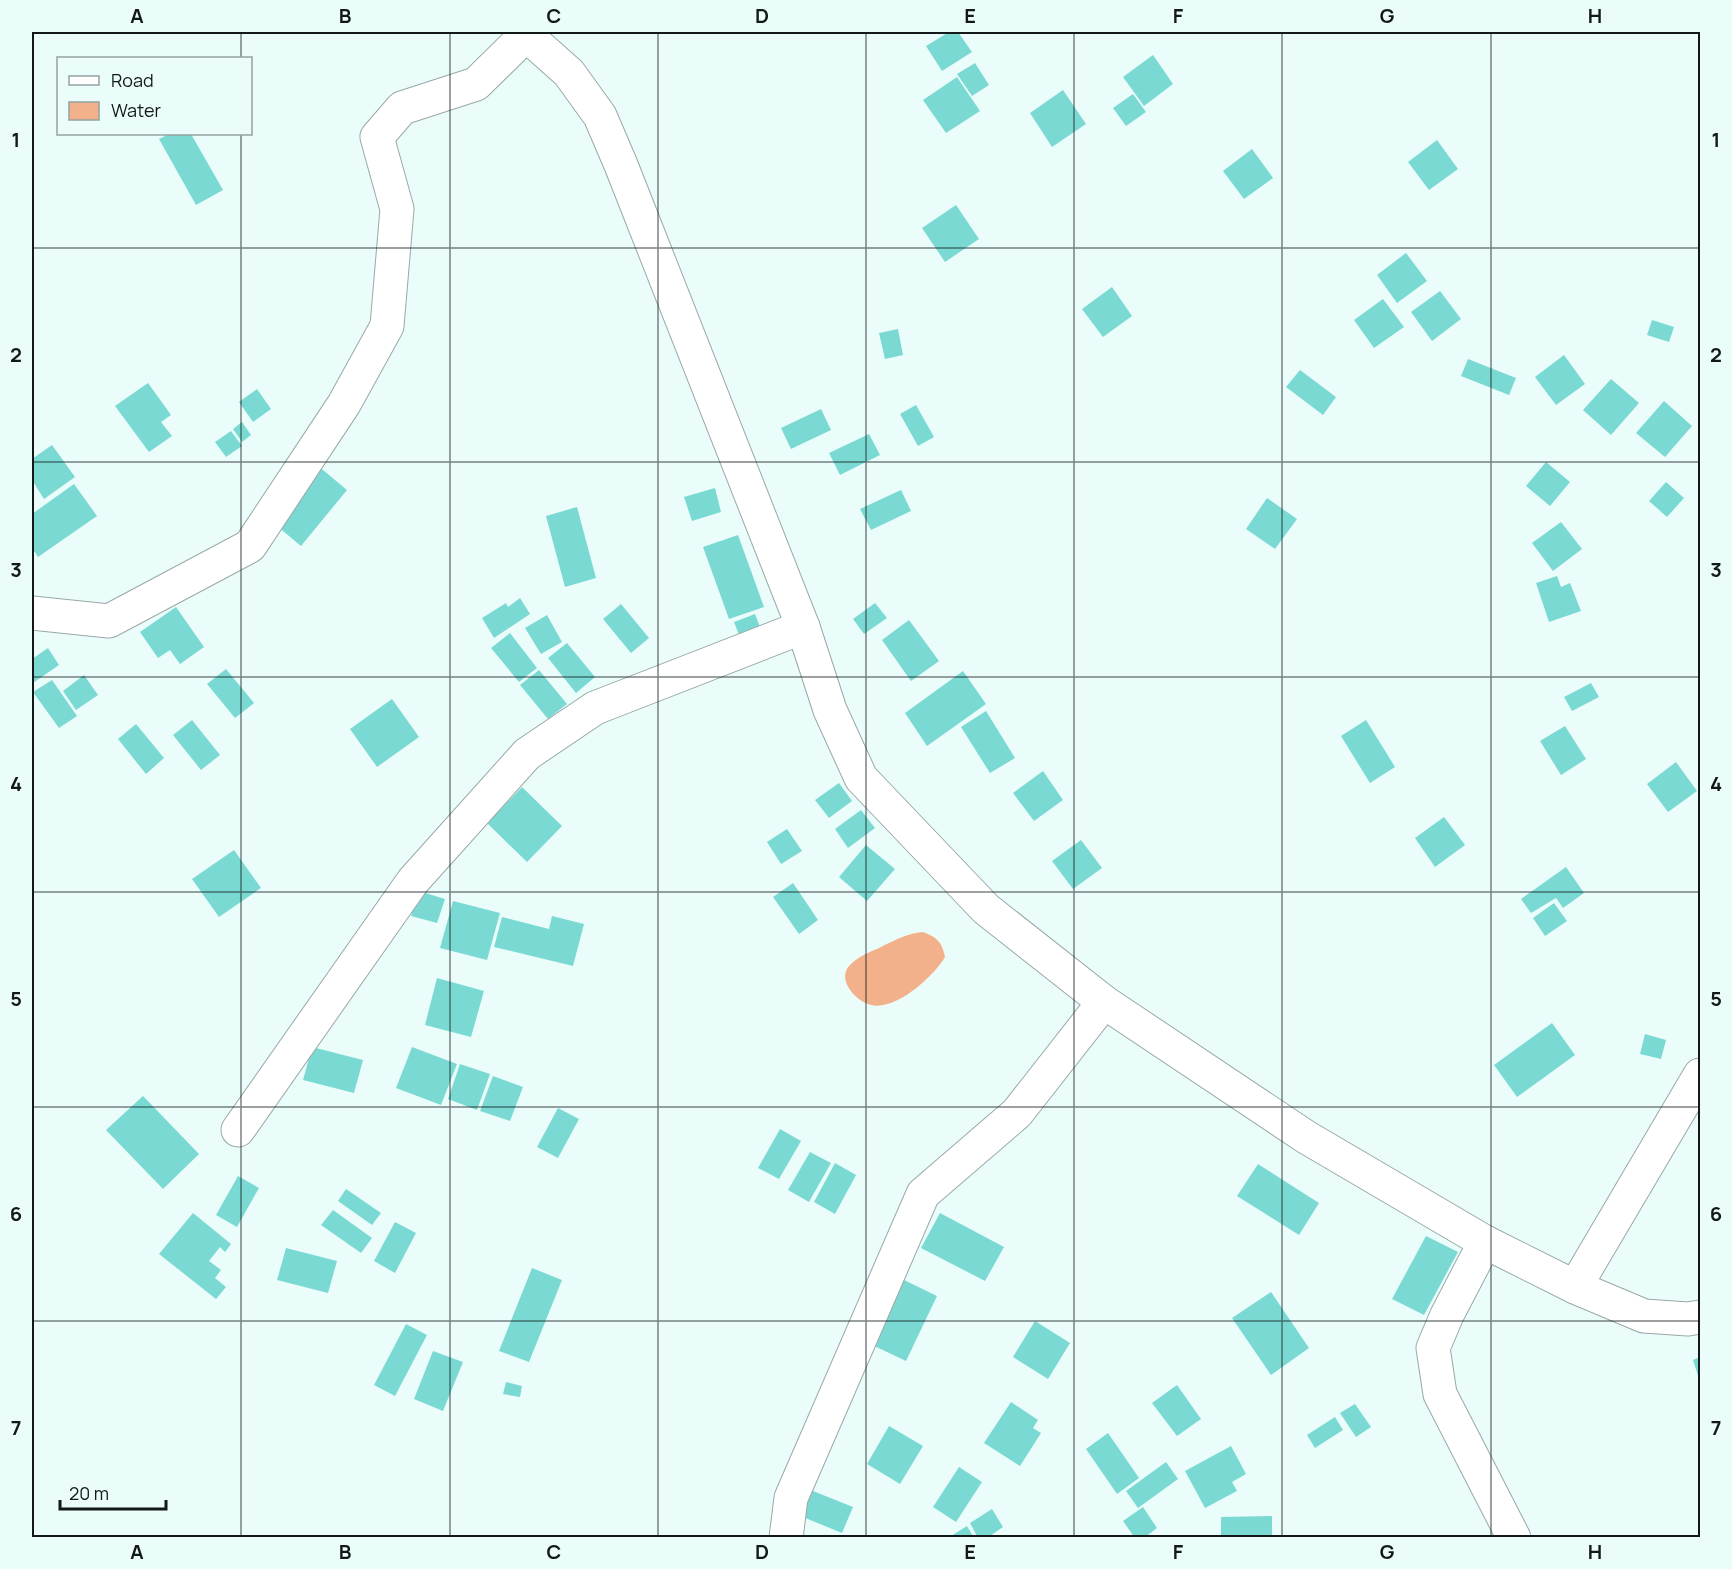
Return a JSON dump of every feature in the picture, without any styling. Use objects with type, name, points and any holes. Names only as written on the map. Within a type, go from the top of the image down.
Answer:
[{"type":"street","points":[[32,613],[109,621],[250,546],[344,404],[387,326],[397,209],[377,137],[402,108],[476,84],[525,33],[569,73],[600,116],[803,627],[830,710],[861,778],[986,909],[1104,1002],[1306,1137],[1485,1242],[1575,1287],[1644,1316],[1688,1319],[1701,1317]]},
{"type":"street","points":[[238,1130],[413,881],[527,754],[562,728],[595,708],[803,627]]},
{"type":"street","points":[[786,1538],[790,1498],[923,1194],[1017,1113],[1104,1002]]},
{"type":"street","points":[[1575,1287],[1701,1075]]},
{"type":"street","points":[[1485,1242],[1447,1314],[1433,1348],[1440,1394],[1514,1538]]},
{"type":"water","points":[[923,932],[938,941],[945,957],[923,982],[892,1003],[881,1005],[865,1003],[853,994],[845,976],[854,961],[900,938]]},
{"type":"building","points":[[949,32],[958,32],[972,52],[942,71],[926,46]]},
{"type":"building","points":[[1153,55],[1173,84],[1144,106],[1123,77]]},
{"type":"building","points":[[975,63],[989,85],[972,96],[957,74]]},
{"type":"building","points":[[957,77],[980,111],[946,133],[923,100]]},
{"type":"building","points":[[1063,90],[1086,124],[1052,147],[1030,113]]},
{"type":"building","points":[[1133,94],[1146,112],[1126,126],[1113,108]]},
{"type":"building","points":[[167,135],[192,135],[223,190],[196,205],[159,139]]},
{"type":"building","points":[[1437,140],[1458,169],[1429,190],[1408,162]]},
{"type":"building","points":[[1252,149],[1273,178],[1244,199],[1223,171]]},
{"type":"building","points":[[956,205],[979,239],[945,262],[922,228]]},
{"type":"building","points":[[1406,253],[1427,281],[1397,303],[1377,275]]},
{"type":"building","points":[[1112,287],[1132,316],[1103,337],[1082,309]]},
{"type":"building","points":[[1440,291],[1461,319],[1432,341],[1411,312]]},
{"type":"building","points":[[1383,299],[1404,327],[1374,348],[1354,320]]},
{"type":"building","points":[[1652,320],[1674,327],[1669,342],[1647,335]]},
{"type":"building","points":[[898,329],[903,355],[885,359],[879,333]]},
{"type":"building","points":[[1564,355],[1585,384],[1556,405],[1535,377]]},
{"type":"building","points":[[1468,359],[1516,378],[1509,395],[1461,376]]},
{"type":"building","points":[[1300,370],[1336,397],[1323,415],[1286,387]]},
{"type":"building","points":[[1611,379],[1639,403],[1611,435],[1583,410]]},
{"type":"building","points":[[148,383],[171,415],[161,422],[172,436],[149,452],[115,406]]},
{"type":"building","points":[[257,389],[271,409],[253,422],[239,402]]},
{"type":"building","points":[[1664,401],[1692,426],[1665,457],[1636,433]]},
{"type":"building","points":[[916,405],[934,437],[918,446],[900,414]]},
{"type":"building","points":[[821,409],[831,430],[791,449],[781,428]]},
{"type":"building","points":[[242,422],[251,435],[242,442],[233,429]]},
{"type":"building","points":[[231,431],[242,446],[226,457],[215,442]]},
{"type":"building","points":[[869,434],[880,455],[840,475],[829,453]]},
{"type":"building","points":[[52,445],[75,477],[44,499],[32,480],[32,459]]},
{"type":"building","points":[[1546,462],[1570,482],[1550,506],[1526,486]]},
{"type":"building","points":[[317,465],[347,490],[301,546],[271,521]]},
{"type":"building","points":[[1666,482],[1684,498],[1667,517],[1649,501]]},
{"type":"building","points":[[74,484],[97,516],[38,557],[32,548],[32,514]]},
{"type":"building","points":[[715,488],[721,512],[692,521],[684,497]]},
{"type":"building","points":[[901,490],[911,511],[871,530],[860,509]]},
{"type":"building","points":[[1267,498],[1297,519],[1275,549],[1246,529]]},
{"type":"building","points":[[577,507],[596,578],[565,587],[546,516]]},
{"type":"building","points":[[1561,522],[1582,549],[1553,571],[1532,543]]},
{"type":"building","points":[[738,535],[764,607],[729,619],[703,547]]},
{"type":"building","points":[[1557,576],[1561,587],[1570,583],[1581,611],[1549,622],[1536,583]]},
{"type":"building","points":[[520,598],[530,614],[494,638],[482,618],[506,603],[508,607]]},
{"type":"building","points":[[875,603],[887,618],[864,634],[853,619]]},
{"type":"building","points":[[621,604],[649,638],[631,653],[603,619]]},
{"type":"building","points":[[176,607],[204,647],[180,664],[170,650],[158,658],[140,632]]},
{"type":"building","points":[[755,614],[762,632],[741,640],[734,622]]},
{"type":"building","points":[[547,615],[562,642],[541,654],[525,628]]},
{"type":"building","points":[[909,620],[939,661],[911,681],[882,640]]},
{"type":"building","points":[[510,633],[537,668],[519,682],[491,648]]},
{"type":"building","points":[[567,643],[595,677],[576,693],[548,658]]},
{"type":"building","points":[[48,648],[59,665],[33,683],[32,659]]},
{"type":"building","points":[[226,669],[254,703],[235,718],[207,684]]},
{"type":"building","points":[[539,670],[567,704],[548,719],[520,685]]},
{"type":"building","points":[[963,671],[986,704],[927,746],[905,713]]},
{"type":"building","points":[[84,675],[98,695],[76,710],[63,691]]},
{"type":"building","points":[[52,680],[77,716],[59,728],[33,692]]},
{"type":"building","points":[[1591,683],[1599,697],[1572,711],[1564,697]]},
{"type":"building","points":[[392,699],[419,737],[377,767],[350,729]]},
{"type":"building","points":[[986,711],[1015,758],[990,773],[961,727]]},
{"type":"building","points":[[192,720],[220,755],[201,770],[173,735]]},
{"type":"building","points":[[1366,720],[1395,767],[1370,783],[1341,736]]},
{"type":"building","points":[[136,724],[164,758],[146,774],[118,739]]},
{"type":"building","points":[[1565,726],[1586,759],[1561,775],[1540,741]]},
{"type":"building","points":[[1676,762],[1697,791],[1668,812],[1647,784]]},
{"type":"building","points":[[1043,771],[1063,800],[1034,821],[1013,793]]},
{"type":"building","points":[[839,783],[852,801],[829,818],[815,800]]},
{"type":"building","points":[[522,787],[562,826],[527,862],[487,823]]},
{"type":"building","points":[[861,810],[875,828],[848,848],[835,829]]},
{"type":"building","points":[[1444,817],[1465,845],[1435,867],[1415,838]]},
{"type":"building","points":[[787,829],[802,851],[781,864],[767,842]]},
{"type":"building","points":[[1081,840],[1102,868],[1073,889],[1052,861]]},
{"type":"building","points":[[866,845],[895,869],[867,901],[839,877]]},
{"type":"building","points":[[234,850],[261,888],[219,917],[192,879]]},
{"type":"building","points":[[1566,867],[1584,893],[1563,908],[1556,898],[1531,913],[1521,899]]},
{"type":"building","points":[[793,883],[818,920],[799,934],[773,897]]},
{"type":"building","points":[[419,891],[445,899],[437,923],[411,916]]},
{"type":"building","points":[[453,901],[500,913],[487,960],[440,948]]},
{"type":"building","points":[[1554,903],[1567,921],[1545,936],[1533,918]]},
{"type":"building","points":[[552,916],[584,924],[573,966],[494,947],[502,917],[549,929]]},
{"type":"building","points":[[437,978],[484,991],[471,1037],[425,1025]]},
{"type":"building","points":[[1552,1023],[1575,1055],[1517,1097],[1494,1065]]},
{"type":"building","points":[[1645,1034],[1666,1040],[1661,1059],[1640,1054]]},
{"type":"building","points":[[312,1047],[363,1060],[354,1093],[303,1080]]},
{"type":"building","points":[[412,1047],[457,1064],[441,1105],[396,1088]]},
{"type":"building","points":[[460,1064],[490,1074],[477,1110],[448,1099]]},
{"type":"building","points":[[493,1076],[523,1087],[510,1121],[480,1111]]},
{"type":"building","points":[[143,1096],[199,1154],[163,1189],[106,1130]]},
{"type":"building","points":[[558,1108],[579,1119],[558,1158],[537,1147]]},
{"type":"building","points":[[780,1129],[801,1141],[779,1179],[758,1168]]},
{"type":"building","points":[[810,1152],[831,1163],[809,1202],[788,1190]]},
{"type":"building","points":[[835,1163],[856,1175],[835,1214],[814,1202]]},
{"type":"building","points":[[1258,1164],[1319,1203],[1299,1235],[1237,1196]]},
{"type":"building","points":[[238,1176],[259,1188],[237,1227],[216,1215]]},
{"type":"building","points":[[346,1189],[381,1213],[372,1225],[338,1201]]},
{"type":"building","points":[[333,1210],[372,1238],[361,1253],[321,1225]]},
{"type":"building","points":[[193,1213],[231,1244],[225,1252],[220,1247],[209,1261],[221,1270],[215,1278],[226,1287],[216,1299],[159,1254]]},
{"type":"building","points":[[940,1213],[1004,1247],[985,1281],[921,1248]]},
{"type":"building","points":[[395,1222],[416,1233],[395,1273],[374,1261]]},
{"type":"building","points":[[1426,1236],[1458,1252],[1424,1315],[1392,1299]]},
{"type":"building","points":[[286,1248],[337,1261],[328,1293],[277,1280]]},
{"type":"building","points":[[532,1268],[562,1280],[529,1362],[499,1351]]},
{"type":"building","points":[[902,1279],[937,1296],[906,1361],[870,1344]]},
{"type":"building","points":[[1271,1292],[1309,1348],[1271,1375],[1232,1318]]},
{"type":"building","points":[[1035,1321],[1070,1343],[1048,1379],[1013,1357]]},
{"type":"building","points":[[406,1324],[427,1335],[395,1396],[374,1385]]},
{"type":"building","points":[[433,1351],[463,1362],[443,1411],[414,1399]]},
{"type":"building","points":[[1700,1357],[1700,1382],[1693,1360]]},
{"type":"building","points":[[506,1382],[522,1386],[520,1397],[503,1394]]},
{"type":"building","points":[[1177,1385],[1201,1419],[1177,1436],[1152,1403]]},
{"type":"building","points":[[1011,1402],[1038,1420],[1033,1428],[1041,1433],[1020,1466],[984,1443]]},
{"type":"building","points":[[1355,1404],[1371,1427],[1356,1437],[1340,1413]]},
{"type":"building","points":[[1335,1417],[1343,1430],[1315,1448],[1307,1435]]},
{"type":"building","points":[[889,1426],[923,1446],[900,1484],[867,1464]]},
{"type":"building","points":[[1108,1433],[1139,1478],[1117,1494],[1086,1449]]},
{"type":"building","points":[[1231,1446],[1246,1474],[1232,1482],[1237,1491],[1205,1508],[1185,1471]]},
{"type":"building","points":[[1166,1462],[1178,1479],[1138,1508],[1126,1491]]},
{"type":"building","points":[[959,1467],[982,1482],[956,1522],[933,1507]]},
{"type":"building","points":[[808,1489],[853,1507],[842,1533],[798,1515]]},
{"type":"building","points":[[1143,1507],[1157,1528],[1144,1538],[1135,1538],[1123,1521]]},
{"type":"building","points":[[992,1509],[1003,1527],[987,1538],[978,1538],[970,1523]]},
{"type":"building","points":[[1272,1516],[1272,1538],[1221,1538],[1221,1517]]},
{"type":"building","points":[[967,1526],[974,1538],[948,1538]]}]
